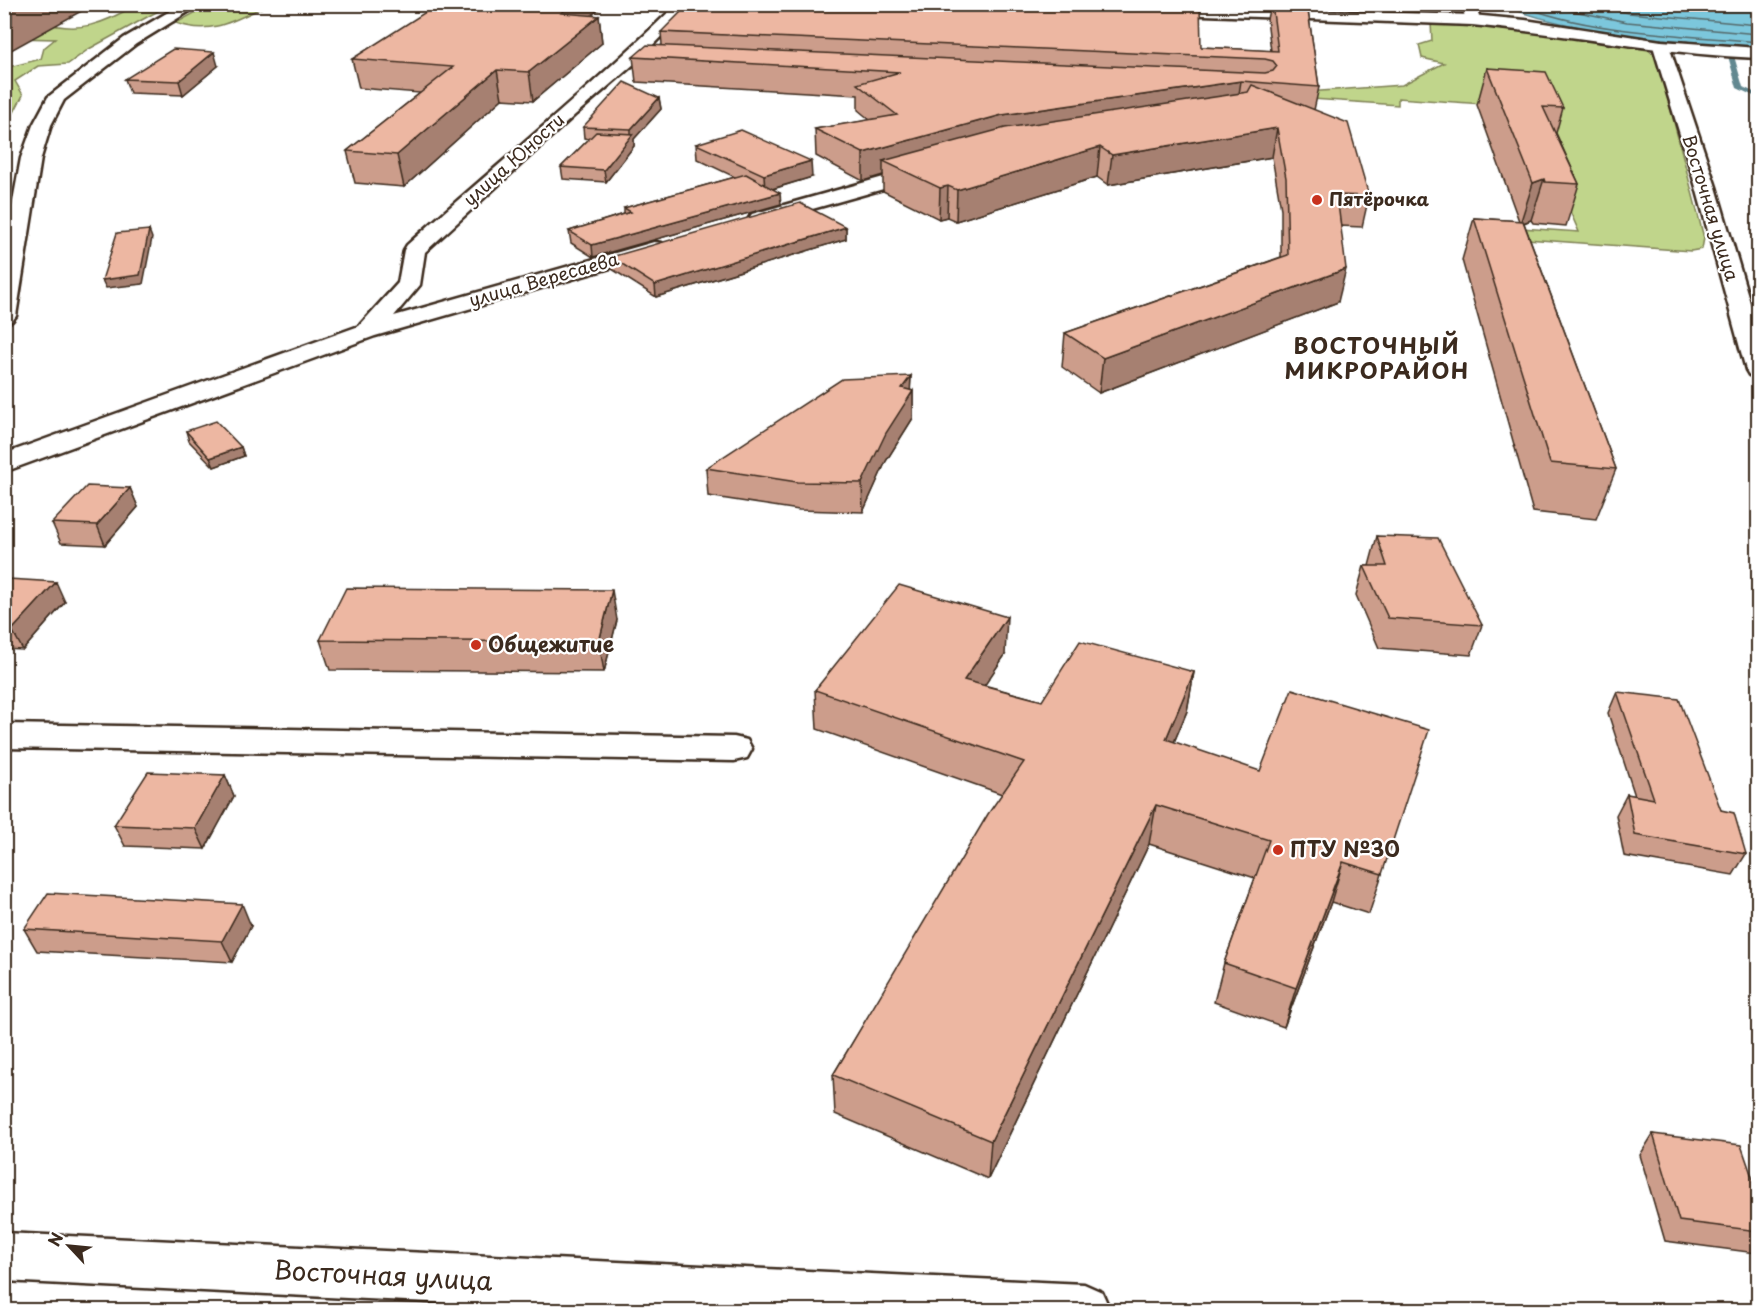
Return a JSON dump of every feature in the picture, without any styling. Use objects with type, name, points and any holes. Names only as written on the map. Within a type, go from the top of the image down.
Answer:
[{"type":"street","points":[[4,316],[31,158],[49,109],[57,97],[130,41],[194,4]]},
{"type":"street","name":"улица Юности","points":[[367,331],[409,285],[415,250],[570,110],[628,61],[686,4]]},
{"type":"street","points":[[1468,4],[1472,20]]},
{"type":"street","points":[[1138,10],[1472,20],[1546,28],[1661,46],[1758,53]]},
{"type":"street","name":"Восточная улица","points":[[1661,46],[1706,187],[1758,370]]},
{"type":"street","points":[[628,61],[652,62]]},
{"type":"street","points":[[734,225],[946,165]]},
{"type":"street","name":"улица Вересаева","points":[[4,464],[367,331],[676,242]]},
{"type":"street","points":[[4,736],[734,749]]},
{"type":"street","name":"Восточная улица","points":[[4,1257],[1084,1311]]},
{"type":"green space","points":[[135,5],[169,5],[89,49],[68,64],[38,66],[15,81],[23,95],[9,122],[5,122],[5,68],[41,59],[44,48],[55,39],[15,38],[42,22],[67,27],[90,25]]},
{"type":"green space","points":[[209,5],[267,5],[223,25],[201,28],[176,23]]},
{"type":"green space","points":[[1431,23],[1526,30],[1648,50],[1655,55],[1704,238],[1702,249],[1691,251],[1526,239],[1489,226],[1579,232],[1544,152],[1539,108],[1398,98],[1398,105],[1283,97],[1294,93],[1402,85],[1444,63],[1422,58],[1419,45],[1432,41]]},
{"type":"water","points":[[1501,5],[1758,5],[1758,48],[1596,30],[1564,24]]},
{"type":"building","points":[[4,4],[21,4],[4,13]]},
{"type":"building","points":[[466,4],[571,4],[561,13],[599,16],[529,72],[497,70],[397,155],[347,151],[453,67],[352,59],[435,6],[462,7]]},
{"type":"building","points":[[689,4],[1200,4],[1201,47],[1278,51],[1272,4],[1307,4],[1319,87],[1241,81],[1002,115],[863,153],[815,129],[897,115],[857,84],[900,72],[633,57],[647,45],[1265,73],[1273,71],[1277,66],[1273,61],[1265,59],[661,32]]},
{"type":"building","points":[[173,49],[214,52],[179,81],[125,79]]},
{"type":"building","points":[[1487,68],[1546,72],[1563,108],[1543,107],[1579,184],[1545,182],[1544,179],[1533,183]]},
{"type":"building","points":[[624,82],[659,98],[631,129],[583,127]]},
{"type":"building","points":[[1252,85],[1348,123],[1369,196],[1337,195],[1346,269],[1103,358],[1065,333],[1288,255],[1286,178],[1277,128],[1112,155],[1100,147],[957,190],[948,186],[940,188],[883,161],[1005,128],[1248,92]]},
{"type":"building","points":[[741,130],[811,161],[764,175],[696,144]]},
{"type":"building","points":[[596,132],[633,134],[604,170],[561,167]]},
{"type":"building","points":[[746,174],[780,193],[592,245],[569,231],[631,212],[624,208]]},
{"type":"building","points":[[800,203],[846,227],[655,285],[611,257]]},
{"type":"building","points":[[1474,218],[1523,221],[1616,469],[1550,463]]},
{"type":"building","points":[[149,230],[140,275],[102,280],[117,233]]},
{"type":"building","points":[[911,376],[902,388],[913,391],[886,433],[862,483],[797,482],[706,468],[842,379]]},
{"type":"building","points":[[216,421],[241,447],[210,458],[186,431]]},
{"type":"building","points":[[87,486],[130,488],[97,525],[52,523]]},
{"type":"building","points":[[1377,536],[1438,538],[1482,625],[1388,618],[1364,566],[1387,566]]},
{"type":"building","points":[[8,579],[56,582],[12,630],[4,629],[4,582]]},
{"type":"building","points":[[899,585],[1007,617],[964,680],[1042,701],[1080,641],[1194,672],[1166,739],[1260,771],[1292,689],[1429,730],[1382,874],[1343,862],[1296,988],[1224,963],[1269,840],[1156,805],[991,1141],[833,1075],[988,814],[1024,762],[815,690]]},
{"type":"building","points":[[346,588],[612,590],[599,642],[320,640]]},
{"type":"building","points":[[1617,692],[1679,699],[1721,810],[1734,813],[1746,854],[1635,835],[1627,794],[1654,799]]},
{"type":"building","points":[[148,772],[225,775],[195,828],[114,825]]},
{"type":"building","points":[[48,893],[242,904],[222,941],[24,929]]},
{"type":"building","points":[[1653,1134],[1741,1145],[1758,1194],[1758,1231],[1679,1221]]},
{"type":"waterway","points":[[1731,56],[1740,88],[1758,96]]},
{"type":"place","name":"Пятёрочка","points":[[1317,200]]},
{"type":"place","name":"Общежитие","points":[[476,645]]},
{"type":"place","name":"ПТУ №30","points":[[1278,850]]},
{"type":"district","name":"ВОСТОЧНЫЙ МИКРОРАЙОН","points":[[1377,358]]}]
